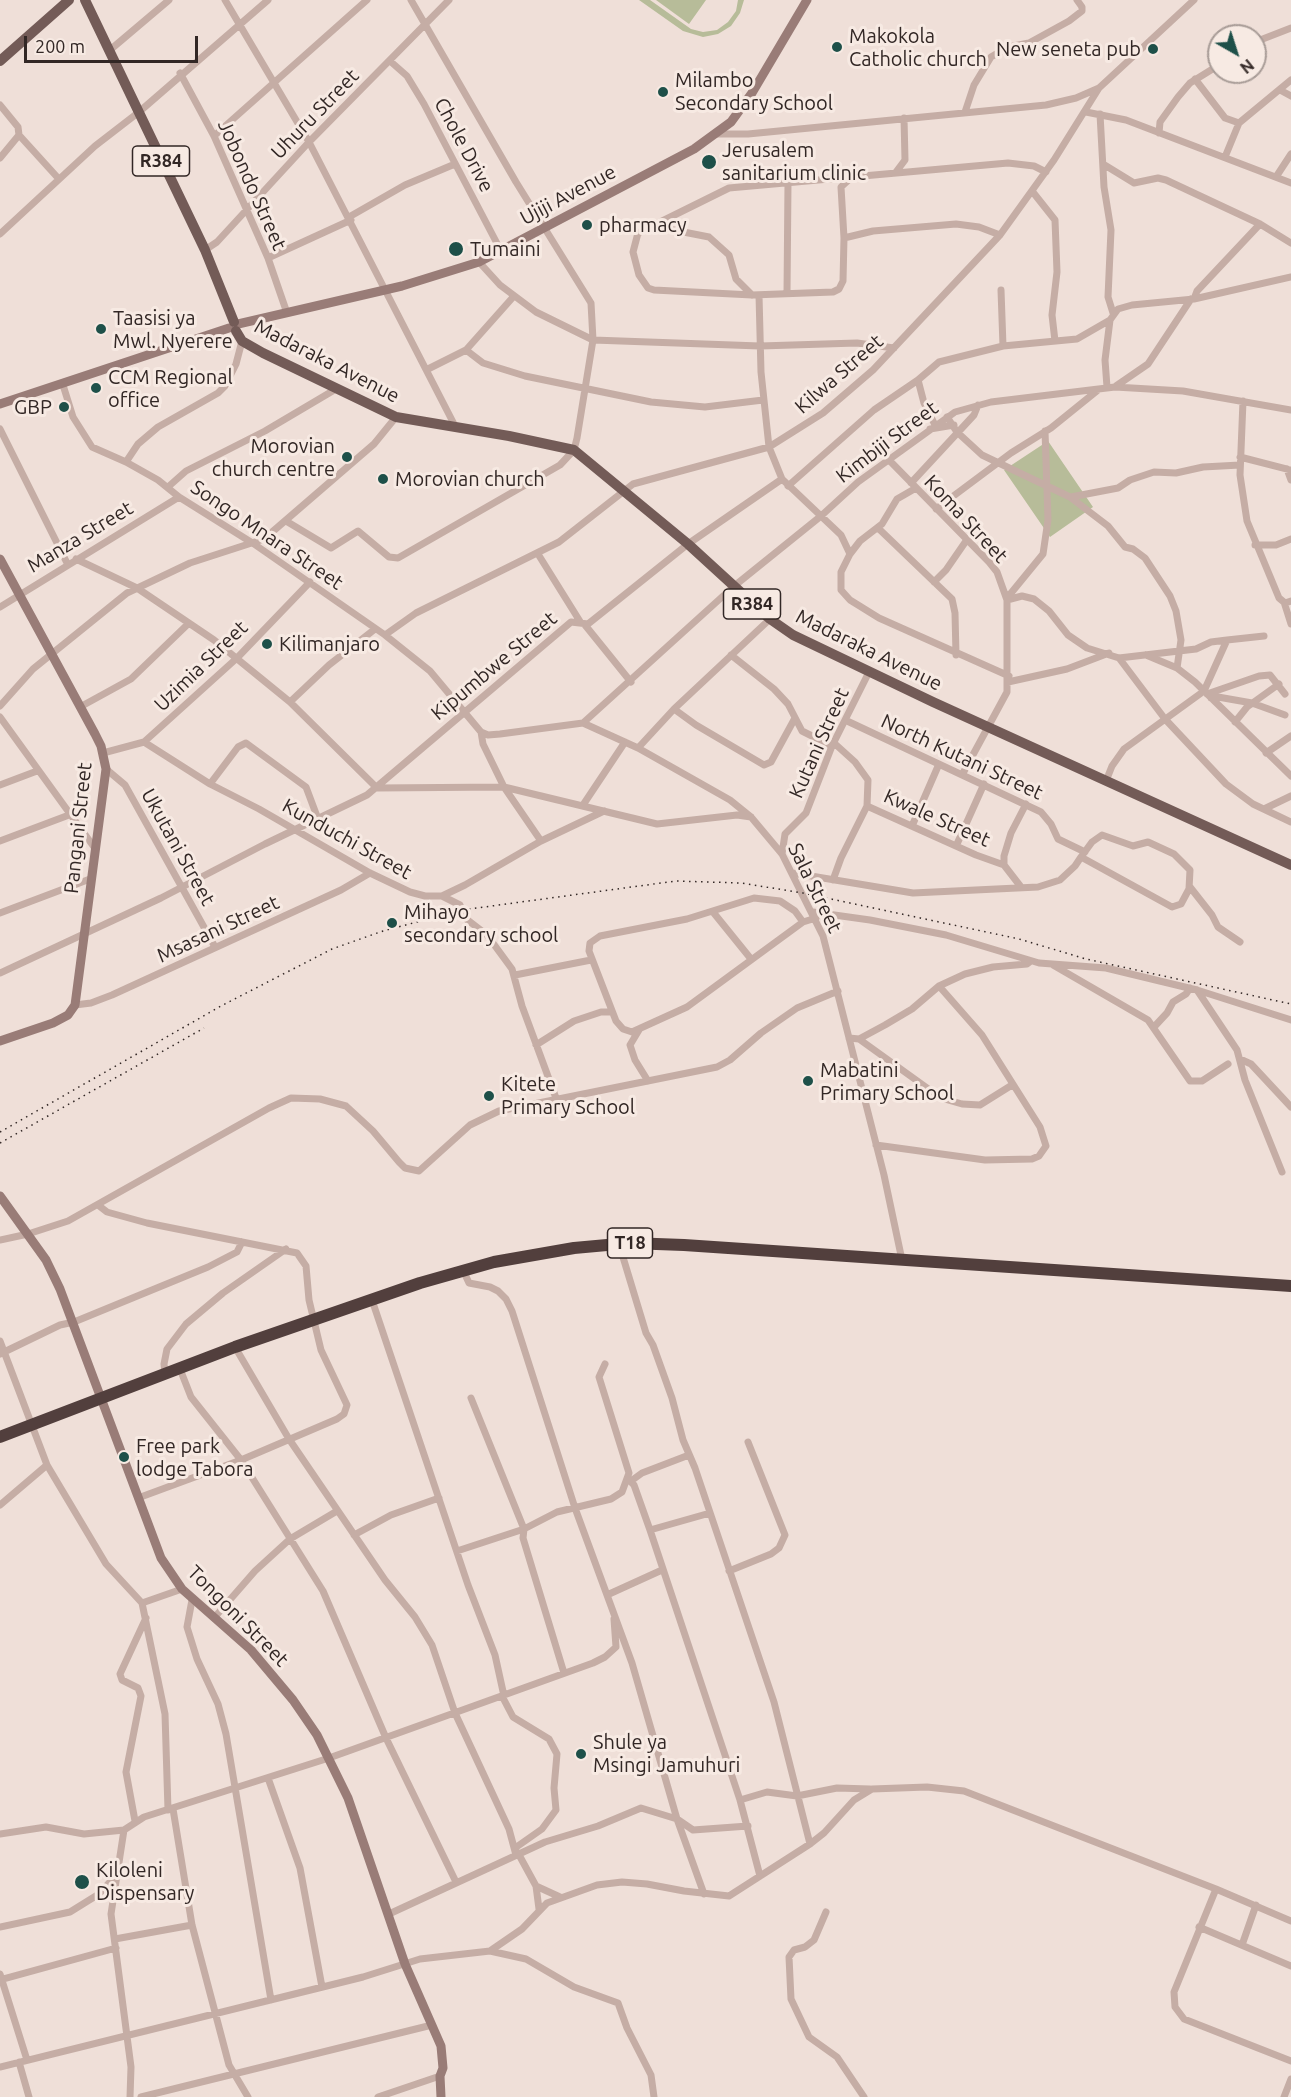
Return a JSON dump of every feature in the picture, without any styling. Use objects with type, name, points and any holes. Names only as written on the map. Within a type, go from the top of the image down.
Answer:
[{"type":"highway","name":"T18","points":[[0,1437],[235,1347],[315,1322],[372,1300],[463,1270],[534,1254],[619,1244],[684,1245],[1291,1286]]},
{"type":"main road","points":[[0,61],[69,0]]},
{"type":"main road","name":"Madaraka Avenue","points":[[85,0],[205,250],[242,341],[396,417],[455,426],[574,450],[688,544],[770,619],[810,645],[1291,865]]},
{"type":"street","points":[[110,50],[169,0]]},
{"type":"street","points":[[225,0],[309,142],[428,369],[455,426]]},
{"type":"street","points":[[0,234],[58,178],[139,112],[180,73],[268,0]]},
{"type":"street","points":[[214,136],[367,0]]},
{"type":"street","points":[[286,521],[327,548],[334,548],[358,531],[394,559],[411,552],[560,465],[574,450],[593,340],[591,303],[473,109],[428,24],[411,0]]},
{"type":"street","name":"Uhuru Street","points":[[205,250],[217,242],[309,142],[428,24],[449,0]]},
{"type":"street","name":"Ujiji Avenue","points":[[0,404],[63,385],[234,326],[386,289],[479,262],[501,251],[694,149],[731,122],[752,93],[807,0]]},
{"type":"street","points":[[716,134],[748,134],[1046,105],[1076,98],[1099,88],[1194,0]]},
{"type":"street","points":[[965,112],[974,85],[991,57],[1008,47],[1029,42],[1054,30],[1080,14],[1080,1]]},
{"type":"street","points":[[1267,37],[1291,28]]},
{"type":"street","name":"Chole Drive","points":[[390,61],[407,76],[501,251]]},
{"type":"street","points":[[1159,133],[1160,122],[1166,111],[1195,80],[1207,72]]},
{"type":"street","name":"Jobondo Street","points":[[180,73],[214,136],[268,258],[286,313]]},
{"type":"street","points":[[1195,80],[1225,118],[1239,123]]},
{"type":"street","points":[[1225,157],[1239,123],[1291,80]]},
{"type":"street","name":"Kilwa Street","points":[[385,635],[416,613],[559,542],[642,479],[769,447],[824,413],[894,348],[1000,235],[1046,172],[1086,112],[1099,88]]},
{"type":"street","points":[[1280,90],[1291,96]]},
{"type":"street","points":[[0,105],[18,127],[19,135],[58,178]]},
{"type":"street","points":[[1086,112],[1126,120],[1291,183]]},
{"type":"street","points":[[1100,114],[1111,230],[1108,297],[1112,317],[1105,360],[1107,387]]},
{"type":"street","points":[[896,172],[905,160],[904,118]]},
{"type":"street","points":[[0,158],[19,135]]},
{"type":"street","points":[[1276,177],[1291,154]]},
{"type":"street","points":[[905,160],[917,171]]},
{"type":"street","points":[[853,176],[841,188],[844,238],[843,281],[839,289],[833,292],[755,295],[661,291],[648,288],[635,267],[633,252],[636,237],[650,226],[726,188],[788,183],[853,176],[896,172],[1008,163],[1034,166],[1046,172]]},
{"type":"street","points":[[268,258],[350,218],[405,184],[455,164]]},
{"type":"street","points":[[1103,164],[1134,183],[1158,178],[1166,180],[1260,224],[1291,243]]},
{"type":"street","points":[[787,293],[788,183]]},
{"type":"street","points":[[1032,191],[1055,220],[1056,272],[1052,315],[1055,341]]},
{"type":"street","points":[[844,238],[873,231],[956,224],[979,227],[1000,235]]},
{"type":"street","points":[[936,509],[997,463],[1107,387],[1148,364],[1197,291],[1260,224]]},
{"type":"street","points":[[650,226],[695,233],[715,241],[729,255],[736,279],[755,295],[769,447],[782,479],[841,535],[850,554]]},
{"type":"street","points":[[479,262],[514,297],[556,324],[593,340],[760,346],[857,344],[894,348]]},
{"type":"street","points":[[788,486],[874,410],[947,358],[1003,346],[1083,337],[1132,304],[1192,299],[1291,277]]},
{"type":"street","points":[[1001,290],[1003,346]]},
{"type":"street","points":[[428,369],[466,350],[514,297]]},
{"type":"street","points":[[126,462],[138,444],[158,427],[218,393],[231,377],[242,341]]},
{"type":"street","points":[[466,350],[474,358],[497,368],[584,390],[682,406],[705,407],[763,400]]},
{"type":"street","points":[[918,380],[932,427],[955,429]]},
{"type":"street","name":"Songo Mnara Street","points":[[63,385],[73,417],[86,440],[99,451],[126,462],[168,488],[254,544],[385,635],[429,671],[464,712]]},
{"type":"street","name":"Kimbiji Street","points":[[583,723],[631,682],[733,587],[821,516],[858,482],[947,417],[978,405],[1107,387],[1183,391],[1291,410]]},
{"type":"street","points":[[168,488],[186,471],[265,430],[336,389]]},
{"type":"street","points":[[1243,402],[1240,461],[1244,504],[1255,545],[1279,598],[1287,602],[1291,624]]},
{"type":"street","points":[[978,405],[968,421],[955,429],[913,485],[897,499],[878,528],[861,541],[850,554],[841,572],[839,583],[846,597],[879,618],[1009,679],[1067,669],[1109,653]]},
{"type":"street","points":[[0,706],[33,669],[127,592],[190,563],[254,544],[286,521],[374,444],[396,417]]},
{"type":"street","points":[[947,417],[955,429],[982,455],[1070,497],[1108,526],[1125,547],[1137,551],[1151,565],[1170,596],[1179,626],[1181,650],[1177,668]]},
{"type":"street","points":[[0,429],[67,563]]},
{"type":"street","points":[[1007,599],[1042,554],[1048,520],[1045,431]]},
{"type":"street","name":"Koma Street","points":[[889,459],[997,572],[1007,599],[1009,679],[999,708],[962,775]]},
{"type":"street","points":[[1070,497],[1118,488],[1130,480],[1153,472],[1176,473],[1240,461],[1289,469],[1291,480]]},
{"type":"street","name":"Kipumbwe Street","points":[[0,973],[182,887],[377,788],[571,622],[583,624],[688,544],[782,479]]},
{"type":"street","name":"Manza Street","points":[[0,607],[67,563],[179,497]]},
{"type":"street","points":[[878,528],[952,599],[955,614],[956,655]]},
{"type":"street","points":[[1255,545],[1276,544],[1291,539]]},
{"type":"street","points":[[934,582],[946,570],[966,541]]},
{"type":"street","points":[[538,554],[583,624],[631,682]]},
{"type":"street","name":"Pangani Street","points":[[0,559],[103,753],[105,769],[75,1005]]},
{"type":"street","points":[[76,559],[137,588],[237,658],[290,702],[377,788]]},
{"type":"street","name":"Uzimia Street","points":[[103,753],[144,742],[237,658],[310,582]]},
{"type":"street","points":[[1007,599],[1022,596],[1034,599],[1049,611],[1068,635],[1087,648],[1119,658],[1165,719],[1226,784],[1264,810],[1291,822]]},
{"type":"street","points":[[638,748],[674,709],[770,619]]},
{"type":"street","points":[[80,707],[131,679],[188,624]]},
{"type":"street","points":[[290,702],[322,671],[375,629]]},
{"type":"street","points":[[1119,658],[1196,650],[1211,642],[1264,636]]},
{"type":"street","points":[[1208,694],[1227,640]]},
{"type":"street","points":[[731,655],[774,689],[792,709],[802,731],[833,745],[855,762],[868,780],[867,806]]},
{"type":"street","points":[[1144,655],[1177,668],[1208,694],[1291,776]]},
{"type":"street","name":"Kutani Street","points":[[782,854],[785,834],[806,813],[833,745],[869,672]]},
{"type":"street","points":[[1106,781],[1112,766],[1124,749],[1165,719],[1208,694],[1259,676],[1270,675],[1285,694]]},
{"type":"street","points":[[1235,722],[1252,703],[1279,684]]},
{"type":"street","points":[[1208,694],[1252,703],[1285,715]]},
{"type":"street","points":[[674,709],[696,725],[764,765],[771,762],[795,718]]},
{"type":"street","points":[[464,712],[481,732],[488,735],[583,723]]},
{"type":"street","points":[[0,717],[94,847]]},
{"type":"street","name":"North Kutani Street","points":[[845,720],[1026,804],[1048,819],[1058,840],[1172,907],[1183,901],[1190,887]]},
{"type":"street","name":"Sala Street","points":[[583,723],[638,748],[730,800],[750,817],[782,854],[814,915],[838,991],[895,1221],[902,1261]]},
{"type":"street","points":[[481,732],[483,744],[504,787],[541,841]]},
{"type":"street","points":[[1266,753],[1291,736]]},
{"type":"street","name":"Kunduchi Street","points":[[144,742],[210,784],[295,829],[370,873],[416,895],[442,896]]},
{"type":"street","points":[[210,784],[238,747],[246,742],[306,787],[318,819]]},
{"type":"street","points":[[583,805],[624,742]]},
{"type":"street","points":[[912,826],[939,764]]},
{"type":"street","name":"Ukutani Street","points":[[105,769],[125,785],[215,947]]},
{"type":"street","points":[[0,785],[37,771]]},
{"type":"street","points":[[957,844],[984,784]]},
{"type":"street","name":"Kipumbwe Street","points":[[377,788],[504,787],[657,824],[736,815],[750,817]]},
{"type":"street","points":[[1264,810],[1291,796]]},
{"type":"street","points":[[1021,887],[1004,865],[1006,846],[1026,804]]},
{"type":"street","name":"Kwale Street","points":[[833,880],[845,849],[867,806],[957,844],[976,855],[1004,865]]},
{"type":"street","points":[[442,896],[541,841],[604,811]]},
{"type":"street","points":[[0,841],[69,815]]},
{"type":"street","points":[[793,873],[913,893],[1038,887],[1060,880],[1097,837],[1102,835],[1133,846],[1148,842],[1168,850],[1188,866],[1190,887],[1212,915],[1218,927],[1240,942]]},
{"type":"street","points":[[355,883],[359,875],[358,866]]},
{"type":"street","name":"Msasani Street","points":[[75,1005],[91,1003],[112,995],[355,883],[370,873]]},
{"type":"street","points":[[0,912],[90,879]]},
{"type":"street","points":[[442,896],[460,904],[464,916],[491,939],[515,975],[555,1098]]},
{"type":"street","points":[[803,922],[789,905],[772,898],[742,901],[713,912],[597,937],[589,945],[591,960],[612,1012],[623,1029],[639,1030],[687,1007],[814,915],[870,920],[946,935],[993,947],[1031,961],[1052,965],[1106,968],[1194,989],[1291,1020]]},
{"type":"street","points":[[713,912],[751,959]]},
{"type":"street","points":[[515,975],[591,960]]},
{"type":"street","points":[[859,1039],[912,1009],[939,986],[965,974],[993,967],[1027,964],[1031,961]]},
{"type":"street","points":[[1052,965],[1116,1004],[1143,1016],[1154,1028],[1190,1081],[1202,1082],[1228,1064]]},
{"type":"street","points":[[876,1145],[985,1160],[1035,1158],[1046,1146],[1046,1140],[1023,1098],[1012,1085],[982,1035],[939,986]]},
{"type":"street","points":[[1154,1028],[1173,1002],[1194,989]]},
{"type":"street","points":[[1194,989],[1234,1044],[1263,1130],[1282,1172]]},
{"type":"street","points":[[0,1240],[68,1221],[269,1108],[291,1098],[320,1099],[346,1106],[373,1131],[405,1168],[419,1172],[473,1123],[499,1111],[555,1098],[692,1074],[723,1064],[785,1015],[814,999],[838,991]]},
{"type":"street","points":[[0,1041],[53,1023],[68,1015],[75,1005]]},
{"type":"street","points":[[536,1045],[574,1021],[601,1011],[612,1012]]},
{"type":"street","points":[[639,1030],[630,1044],[635,1060],[648,1081]]},
{"type":"street","points":[[849,1038],[859,1039],[941,1098],[962,1104],[980,1105],[1012,1085]]},
{"type":"street","points":[[1240,1059],[1251,1064],[1291,1107]]},
{"type":"street","name":"Tongoni Street","points":[[0,1196],[46,1260],[74,1322],[160,1558],[192,1600],[266,1666],[293,1700],[329,1758],[348,1798],[390,1914],[405,1964],[432,2025],[443,2057],[440,2076],[441,2097]]},
{"type":"street","points":[[98,1205],[107,1212],[147,1223],[297,1253],[306,1266],[321,1350],[347,1408],[337,1419],[241,1460],[138,1498]]},
{"type":"street","points":[[2,1354],[60,1325],[74,1322],[208,1267],[237,1252],[242,1242]]},
{"type":"street","points":[[619,1244],[646,1333],[653,1345],[672,1398],[689,1455],[774,1702],[810,1844]]},
{"type":"street","points":[[165,1374],[167,1349],[186,1324],[224,1293],[286,1249]]},
{"type":"street","points":[[463,1270],[469,1283],[490,1287],[506,1299],[557,1445],[575,1508],[646,1706],[677,1819],[704,1894]]},
{"type":"street","points":[[372,1300],[457,1551],[495,1655],[503,1696],[513,1717],[549,1739],[557,1754],[554,1788],[556,1810],[542,1829],[516,1852]]},
{"type":"street","points":[[0,1341],[2,1354],[33,1424],[47,1464],[106,1564],[142,1603],[165,1714],[170,1810],[192,1924],[234,2074],[248,2097]]},
{"type":"street","points":[[235,1347],[289,1439],[385,1580],[415,1617],[432,1646],[456,1713],[509,1829],[516,1852],[536,1886],[539,1909]]},
{"type":"street","points":[[605,1364],[599,1377],[628,1467],[630,1480],[650,1530],[740,1800],[760,1876]]},
{"type":"street","points":[[180,1369],[191,1397],[241,1460],[336,1615],[386,1738],[456,1882]]},
{"type":"street","points":[[471,1398],[524,1529],[523,1538],[530,1564],[564,1672]]},
{"type":"street","points":[[729,1571],[771,1554],[779,1548],[784,1535],[748,1442]]},
{"type":"street","points":[[457,1551],[524,1529],[547,1516],[616,1497],[630,1480],[642,1473],[689,1455]]},
{"type":"street","points":[[0,1504],[47,1464]]},
{"type":"street","points":[[354,1535],[391,1515],[439,1498]]},
{"type":"street","points":[[214,1618],[255,1571],[290,1539],[337,1511]]},
{"type":"street","points":[[650,1530],[710,1513]]},
{"type":"street","points":[[607,1595],[662,1570]]},
{"type":"street","points":[[142,1603],[182,1589]]},
{"type":"street","points":[[192,1600],[187,1618],[189,1636],[218,1704],[236,1787],[242,1841],[271,2000]]},
{"type":"street","points":[[135,1821],[126,1772],[141,1696],[138,1688],[122,1680],[120,1674],[146,1618]]},
{"type":"street","points":[[0,1834],[46,1827],[84,1834],[124,1830],[135,1821],[329,1758],[593,1663],[614,1651],[614,1619]]},
{"type":"street","points":[[268,1778],[300,1868],[322,1987]]},
{"type":"street","points":[[740,1800],[767,1792],[811,1796],[837,1788],[927,1786],[964,1791],[1216,1889],[1291,1921]]},
{"type":"street","points":[[490,1951],[522,1929],[539,1909],[560,1897],[597,1885],[622,1882],[729,1896],[810,1844],[824,1833],[854,1800],[872,1789]]},
{"type":"street","points":[[390,1914],[516,1852],[631,1814],[641,1808],[677,1819],[696,1830],[747,1826]]},
{"type":"street","points":[[124,1830],[111,1907],[132,2074],[130,2097]]},
{"type":"street","points":[[0,1927],[70,1912],[99,1894],[118,1872]]},
{"type":"street","points":[[536,1886],[560,1897]]},
{"type":"street","points":[[1216,1889],[1174,1992],[1177,2012],[1184,2019],[1291,2061]]},
{"type":"street","points":[[1242,1945],[1256,1905]]},
{"type":"street","points":[[826,1912],[814,1940],[791,1953],[788,1963],[791,2000],[809,2037],[837,2057],[860,2087],[864,2097]]},
{"type":"street","points":[[114,1939],[192,1924]]},
{"type":"street","points":[[1199,1927],[1291,1966]]},
{"type":"street","points":[[29,2097],[23,2061],[1,1978],[116,1948]]},
{"type":"street","points":[[0,2067],[374,1974],[405,1964],[490,1951],[526,1959],[574,1987],[618,2003],[627,2028],[651,2075],[654,2097]]},
{"type":"street","points":[[141,2097],[432,2025]]},
{"type":"street","points":[[378,2097],[440,2076]]},
{"type":"street","points":[[1284,2097],[1291,2079]]},
{"type":"green space","points":[[639,0],[650,0],[691,29],[703,32],[717,30],[728,22],[736,11],[738,0],[744,0],[740,13],[731,26],[718,34],[703,37],[683,31]]},
{"type":"green space","points":[[656,0],[706,0],[689,24]]},
{"type":"green space","points":[[1048,441],[1093,507],[1050,537],[1004,470]]},
{"type":"railway","points":[[0,1132],[221,1006],[332,949],[383,931],[462,910],[676,881],[741,883],[803,893],[1019,939],[1086,959],[1291,1004]]},
{"type":"railway","points":[[0,1143],[204,1028]]},
{"type":"place","name":"Makokola Catholic church","points":[[837,47]]},
{"type":"place","name":"New seneta pub","points":[[1153,49]]},
{"type":"place","name":"Milambo Secondary School","points":[[663,92]]},
{"type":"place","name":"Jerusalem sanitarium clinic","points":[[709,162]]},
{"type":"place","name":"pharmacy","points":[[587,225]]},
{"type":"place","name":"Tumaini","points":[[456,249]]},
{"type":"place","name":"Taasisi ya Mwl. Nyerere","points":[[101,329]]},
{"type":"place","name":"CCM Regional office","points":[[96,388]]},
{"type":"place","name":"GBP","points":[[64,407]]},
{"type":"place","name":"Morovian church centre","points":[[347,457]]},
{"type":"place","name":"Morovian church","points":[[383,479]]},
{"type":"place","name":"Kilimanjaro","points":[[267,644]]},
{"type":"place","name":"Mihayo secondary school","points":[[392,923]]},
{"type":"place","name":"Mabatini Primary School","points":[[808,1081]]},
{"type":"place","name":"Kitete Primary School","points":[[489,1096]]},
{"type":"place","name":"Free park lodge Tabora","points":[[124,1457]]},
{"type":"place","name":"Shule ya Msingi Jamuhuri","points":[[581,1754]]},
{"type":"place","name":"Kiloleni Dispensary","points":[[82,1882]]}]
